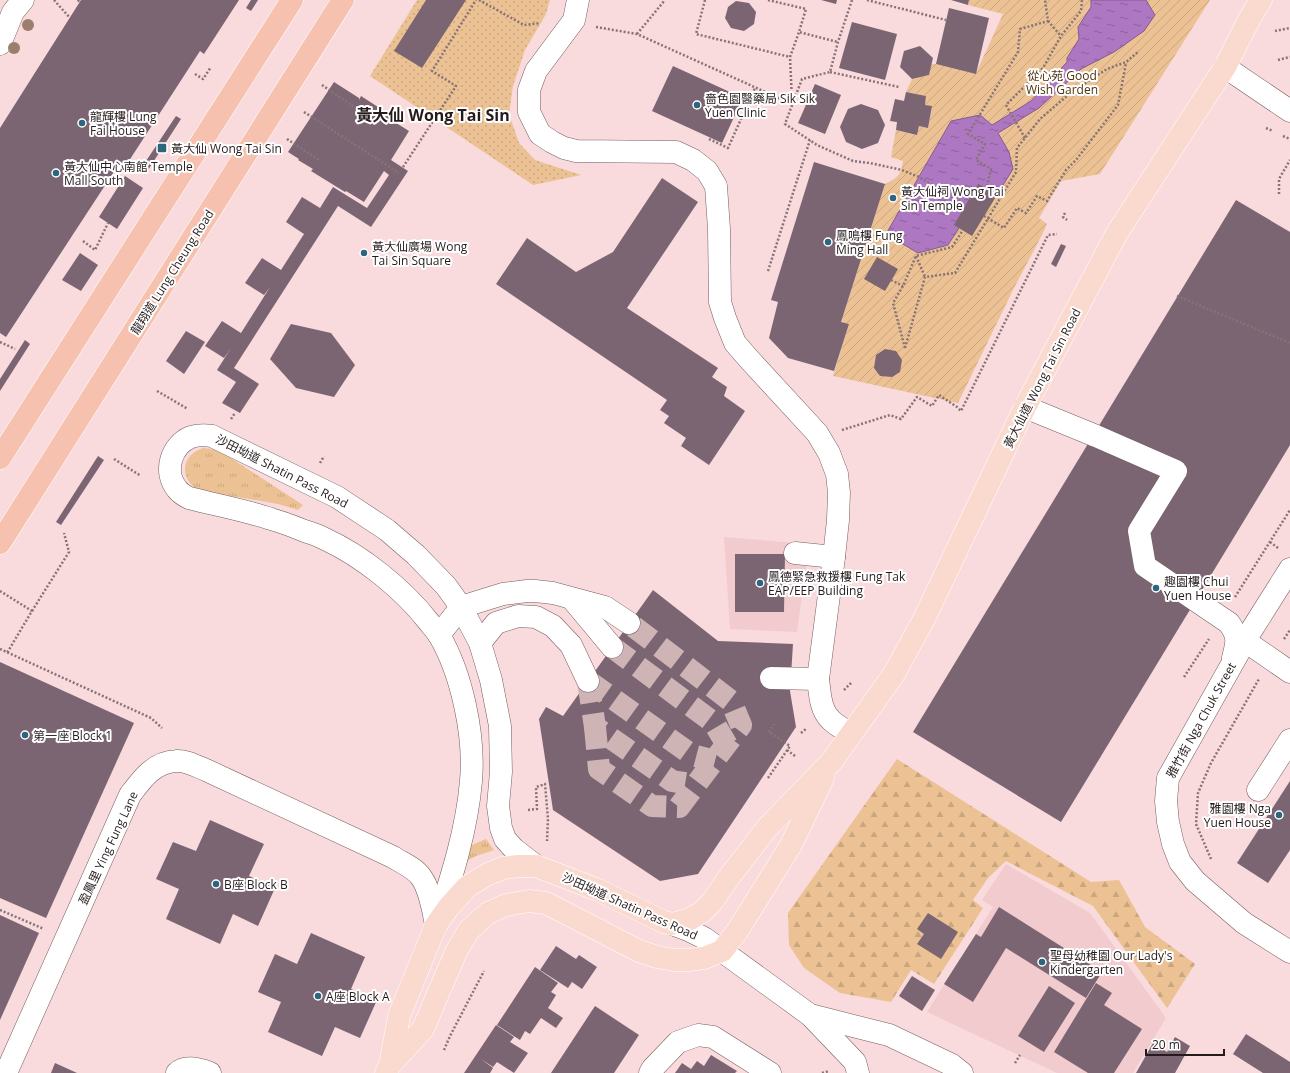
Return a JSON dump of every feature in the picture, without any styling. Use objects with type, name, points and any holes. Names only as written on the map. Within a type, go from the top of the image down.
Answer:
[{"type":"highway","points":[[0,458],[292,0]]},
{"type":"highway","name":"龍翔道 Lung Cheung Road","points":[[0,543],[343,0]]},
{"type":"main road","name":"黃大仙道 Wong Tai Sin Road","points":[[672,924],[690,919],[702,912],[712,902],[767,828],[832,761],[894,674],[924,619],[1025,407],[1117,233],[1225,66],[1261,0]]},
{"type":"main road","name":"黃大仙道 Wong Tai Sin Road","points":[[722,951],[738,930],[792,845],[832,761]]},
{"type":"main road","name":"沙田坳道 Shatin Pass Road","points":[[436,925],[448,908],[467,888],[486,875],[502,868],[518,866],[536,866],[598,890],[655,919],[672,924]]},
{"type":"main road","name":"沙田坳道 Shatin Pass Road","points":[[388,1069],[423,1029],[456,952],[469,930],[488,913],[506,905],[529,901],[546,903],[639,951],[657,957],[674,960],[689,960],[704,958],[722,951]]},
{"type":"main road","points":[[388,1069],[399,1016],[436,925]]},
{"type":"street","points":[[0,44],[13,12],[23,0]]},
{"type":"street","points":[[576,10],[536,71],[529,90],[529,112],[540,134],[564,148],[576,151],[676,152],[693,160],[707,171],[716,186],[719,229],[720,302],[735,342],[763,376],[817,433],[829,453],[837,474],[838,520],[818,679],[820,698],[825,713],[831,720],[851,734]]},
{"type":"street","points":[[1225,66],[1290,111]]},
{"type":"street","points":[[1025,407],[1176,471],[1139,531],[1145,566],[1230,623],[1235,631],[1237,642],[1229,669]]},
{"type":"street","name":"沙田坳道 Shatin Pass Road","points":[[436,925],[450,880],[466,817],[471,781],[472,749],[461,690],[453,666],[439,635],[422,614],[399,590],[363,561],[325,539],[272,519],[189,498],[182,494],[176,488],[170,473],[170,465],[172,456],[177,447],[185,440],[202,435],[212,436],[337,497],[387,530],[416,555],[446,586],[461,607],[480,643],[491,680],[500,726],[501,772],[498,806],[501,828],[506,839],[514,849],[536,866]]},
{"type":"street","points":[[795,552],[834,557]]},
{"type":"street","name":"雅竹街 Nga Chuk Street","points":[[1290,569],[1245,641],[1168,778],[1166,801],[1168,822],[1173,844],[1180,862],[1195,881],[1244,923],[1290,952]]},
{"type":"street","points":[[439,635],[461,607],[503,594],[527,591],[553,593],[605,607],[629,623]]},
{"type":"street","points":[[572,599],[612,647]]},
{"type":"street","points":[[480,643],[496,623],[518,616],[536,617],[553,626],[571,646],[588,681]]},
{"type":"street","points":[[1245,641],[1290,672]]},
{"type":"street","points":[[771,678],[818,679]]},
{"type":"street","points":[[1258,790],[1290,740]]},
{"type":"street","name":"盈鳳里 Ying Fung Lane","points":[[6,1073],[130,795],[140,780],[152,769],[166,763],[177,760],[206,770],[393,857],[411,867],[421,877],[431,901],[436,925]]},
{"type":"street","name":"沙田坳道 Shatin Pass Road","points":[[672,924],[693,933],[722,951],[810,1015],[890,1035],[952,1065],[962,1073]]},
{"type":"street","points":[[810,1015],[855,1062],[858,1073]]},
{"type":"street","points":[[650,1073],[678,1042],[698,1035],[712,1037],[770,1073]]},
{"type":"street","points":[[177,1073],[179,1070],[192,1068],[210,1073]]},
{"type":"path","points":[[54,0],[70,18]]},
{"type":"path","points":[[403,167],[456,86],[432,71],[476,0]]},
{"type":"path","points":[[479,0],[524,24],[576,10],[599,27],[637,34],[792,104]]},
{"type":"path","points":[[637,34],[665,0]]},
{"type":"path","points":[[705,0],[696,34],[790,57]]},
{"type":"path","points":[[768,0],[806,9],[790,57],[792,104]]},
{"type":"path","points":[[830,72],[852,0]]},
{"type":"path","points":[[867,0],[946,20]]},
{"type":"path","points":[[1045,0],[1048,20],[1061,36]]},
{"type":"path","points":[[1025,138],[1006,105],[1043,68],[1061,36],[1081,11],[1082,0]]},
{"type":"path","points":[[986,190],[991,169],[976,160],[985,144],[968,134],[1018,52],[1020,29],[1048,20]]},
{"type":"path","points":[[1275,31],[1290,28]]},
{"type":"path","points":[[799,32],[838,42]]},
{"type":"path","points":[[925,277],[955,273],[1016,172],[1017,148],[1040,119],[1074,90],[1107,69],[1126,62],[1139,51]]},
{"type":"path","points":[[1278,60],[1290,57]]},
{"type":"path","points":[[984,216],[1004,228],[1017,208],[1026,213],[1037,196],[1047,201],[1066,170],[1076,160],[1118,106],[1126,62]]},
{"type":"path","points":[[195,74],[203,80],[211,67]]},
{"type":"path","points":[[899,87],[830,72],[802,79],[785,124],[816,145],[853,161],[902,170],[919,177],[966,205]]},
{"type":"path","points":[[322,85],[354,107]]},
{"type":"path","points":[[728,148],[755,88]]},
{"type":"path","points":[[304,112],[399,173]]},
{"type":"path","points":[[287,139],[319,160]]},
{"type":"path","points":[[768,271],[810,140]]},
{"type":"path","points":[[1279,194],[1279,179],[1290,160]]},
{"type":"path","points":[[1065,213],[1063,217],[1067,220]]},
{"type":"path","points":[[83,242],[95,250],[108,223]]},
{"type":"path","points":[[916,256],[952,247],[963,230]]},
{"type":"path","points":[[840,431],[890,416],[901,419],[917,397],[932,406],[939,395],[961,411],[1046,239],[1048,236],[1057,234]]},
{"type":"path","points":[[916,256],[925,277],[905,348],[894,303],[916,256]]},
{"type":"path","points":[[892,280],[903,286]]},
{"type":"path","points":[[1178,296],[1290,343]]},
{"type":"path","points":[[0,342],[15,349]]},
{"type":"path","points":[[157,391],[188,409]]},
{"type":"path","points":[[114,460],[141,476]]},
{"type":"path","points":[[1184,677],[1290,510]]},
{"type":"path","points":[[7,653],[69,552],[64,533]]},
{"type":"path","points":[[0,591],[32,610]]},
{"type":"path","points":[[0,649],[151,718],[162,728]]},
{"type":"path","points":[[768,778],[790,746],[769,732],[776,722]]},
{"type":"path","points":[[787,750],[795,756]]},
{"type":"path","points":[[528,810],[537,809],[536,787],[545,784],[548,819],[547,841]]},
{"type":"path","points":[[0,910],[48,931]]},
{"type":"path","points":[[444,1050],[484,971]]},
{"type":"path","points":[[1015,1063],[1020,1055]]},
{"type":"shaded area","name":"鳳德緊急救援樓 Fung Tak EAP/EEP Building","points":[[724,537],[809,544],[797,632],[730,629]]},
{"type":"shaded area","name":"聖母幼稚園 Our Lady's Kindergarten","points":[[1006,864],[1090,913],[1166,1018],[1133,1073],[1057,1073],[927,1012],[993,907],[982,900]]},
{"type":"green space","points":[[417,0],[550,0],[546,14],[525,50],[513,86],[509,114],[519,143],[535,160],[581,175],[533,185],[370,76]]},
{"type":"green space","name":"從心苑 Good Wish Garden","points":[[969,0],[1210,0],[1100,174],[1061,181],[1039,218],[1047,224],[1043,233],[1013,290],[958,403],[833,376],[849,324],[841,322],[885,184],[898,176],[902,166],[903,161],[891,157],[896,130],[917,135],[919,126],[928,127],[932,107],[925,105],[926,96],[906,92],[912,79],[929,75],[931,64],[976,73],[1003,14],[968,5]]},
{"type":"green space","points":[[203,448],[220,451],[303,505],[298,510],[278,504],[198,490],[188,479],[185,473],[185,467],[190,456]]},
{"type":"green space","points":[[897,759],[1091,882],[1119,880],[1145,927],[1195,964],[1167,1008],[1093,906],[1006,861],[988,878],[973,900],[983,908],[934,984],[911,970],[891,1002],[840,993],[804,968],[789,945],[788,913]]},
{"type":"green space","points":[[486,839],[494,850],[476,856],[463,863],[467,847]]},
{"type":"water","points":[[1091,0],[1146,0],[1155,15],[1144,31],[1114,52],[1081,69],[1039,108],[998,133],[1009,152],[1013,169],[997,195],[979,185],[959,228],[948,245],[918,253],[886,234],[951,121],[980,115],[992,125],[1031,101],[1067,62],[1067,58],[1079,39],[1078,27],[1091,7]]},
{"type":"building","name":"黃大仙中心南館 Temple Mall South","points":[[81,0],[239,0],[204,54],[200,51],[125,167],[119,164],[6,337],[0,333],[0,128]]},
{"type":"building","points":[[251,0],[258,0],[251,11],[246,8]]},
{"type":"building","points":[[426,0],[466,0],[422,68],[394,51]]},
{"type":"building","points":[[821,0],[837,0],[836,4]]},
{"type":"building","points":[[951,0],[969,0],[968,5]]},
{"type":"building","points":[[736,1],[749,3],[756,12],[754,24],[744,31],[731,28],[725,18],[728,7]]},
{"type":"building","points":[[949,8],[989,18],[976,74],[936,64]]},
{"type":"building","points":[[852,22],[897,34],[885,80],[839,68]]},
{"type":"building","points":[[920,46],[933,58],[929,75],[912,79],[900,67],[904,51]]},
{"type":"building","name":"嗇色園醫藥局 Sik Sik Yuen Clinic","points":[[673,66],[743,98],[722,143],[652,111]]},
{"type":"building","points":[[334,82],[359,98],[359,100],[361,96],[395,118],[393,121],[409,131],[391,160],[408,171],[371,227],[338,206],[234,368],[259,384],[240,413],[222,403],[236,382],[217,370],[231,348],[224,358],[205,346],[222,321],[241,333],[270,287],[264,295],[245,283],[262,258],[281,270],[304,234],[286,222],[302,197],[320,208],[333,187],[367,208],[389,175],[384,171],[364,202],[311,171],[313,169],[288,152]]},
{"type":"building","points":[[815,84],[841,95],[825,134],[798,123]]},
{"type":"building","points":[[906,92],[926,96],[925,105],[932,106],[928,128],[919,126],[917,135],[896,130],[897,122],[890,121],[895,99],[904,101]]},
{"type":"building","points":[[861,104],[878,110],[885,125],[878,143],[862,149],[846,142],[840,127],[848,109]]},
{"type":"building","points":[[176,116],[181,119],[148,170],[142,167]]},
{"type":"building","name":"鳳鳴樓 Fung Ming Hall","points":[[814,162],[885,184],[841,322],[849,324],[834,371],[788,358],[769,338],[778,302],[771,300]]},
{"type":"building","points":[[125,176],[143,188],[117,229],[99,217]]},
{"type":"building","points":[[662,178],[698,202],[627,308],[718,368],[712,377],[727,387],[724,396],[745,411],[709,465],[681,446],[686,438],[664,423],[669,416],[660,410],[667,400],[496,284],[527,238],[576,272],[613,252]]},
{"type":"building","points":[[978,184],[997,195],[972,236],[954,225]]},
{"type":"building","points":[[1236,200],[1290,232],[1290,445],[1061,822],[913,732]]},
{"type":"building","points":[[1061,244],[1066,246],[1056,267],[1051,264]]},
{"type":"building","points":[[80,253],[98,265],[81,291],[62,280]]},
{"type":"building","points":[[877,257],[898,269],[885,291],[864,279]]},
{"type":"building","points":[[291,324],[331,333],[355,365],[334,397],[296,388],[270,359]]},
{"type":"building","points":[[186,331],[205,342],[184,374],[166,361]]},
{"type":"building","points":[[25,340],[30,344],[0,391],[0,379]]},
{"type":"building","points":[[885,349],[896,351],[902,360],[900,372],[892,377],[880,376],[874,368],[876,355]]},
{"type":"building","points":[[98,456],[104,460],[61,525],[56,522]]},
{"type":"building","name":"鳳德緊急救援樓 Fung Tak EAP/EEP Building","points":[[735,554],[785,554],[784,612],[735,612]]},
{"type":"building","points":[[653,590],[718,641],[793,644],[790,691],[796,727],[698,874],[660,881],[553,810],[539,719],[546,707],[563,716]]},
{"type":"building","points":[[0,662],[134,723],[46,918],[0,898]]},
{"type":"building","name":"雅園樓 Nga Yuen House","points":[[1290,781],[1290,850],[1268,883],[1237,863]]},
{"type":"building","name":"B座 Block B","points":[[210,820],[264,844],[249,876],[275,888],[258,926],[233,914],[220,944],[166,919],[179,889],[156,879],[173,842],[196,851]]},
{"type":"building","points":[[999,907],[1102,972],[1086,998],[1006,948],[973,1002],[944,984],[976,934],[981,937]]},
{"type":"building","points":[[928,913],[958,932],[941,959],[917,944],[924,934],[917,929]]},
{"type":"building","points":[[0,915],[39,933],[0,1020]]},
{"type":"building","name":"A座 Block A","points":[[311,933],[365,957],[351,989],[377,1000],[360,1038],[335,1027],[322,1056],[268,1032],[281,1002],[258,992],[275,954],[297,964]]},
{"type":"building","points":[[556,946],[576,959],[579,955],[597,967],[582,989],[572,982],[568,988],[540,970]]},
{"type":"building","points":[[535,967],[558,983],[551,992],[556,995],[548,1008],[563,1018],[556,1028],[541,1018],[530,1034],[525,1031],[520,1040],[497,1025]]},
{"type":"building","points":[[912,976],[935,990],[922,1011],[899,996]]},
{"type":"building","points":[[1096,983],[1112,993],[1104,1005],[1142,1029],[1114,1073],[1088,1073],[1054,1052]]},
{"type":"building","points":[[1049,986],[1075,1003],[1044,1052],[1018,1036]]},
{"type":"building","points":[[595,1006],[639,1035],[614,1073],[551,1073]]},
{"type":"building","points":[[496,1025],[514,1037],[510,1042],[528,1053],[514,1073],[497,1062],[493,1067],[481,1059],[493,1068],[490,1073],[464,1073]]},
{"type":"building","points":[[1246,1034],[1290,1062],[1290,1073],[1263,1073],[1233,1054]]},
{"type":"building","points":[[1175,1037],[1190,1046],[1175,1073],[1136,1073],[1153,1043],[1167,1052]]},
{"type":"building","points":[[711,1055],[737,1071],[735,1073],[675,1073],[682,1063],[691,1069],[697,1061],[704,1066]]},
{"type":"building","points":[[55,1063],[77,1073],[51,1073]]},
{"type":"tunnel","points":[[595,727],[599,769],[652,806],[679,807],[741,725],[731,701],[629,623]]},
{"type":"tunnel","points":[[612,647],[714,723],[727,745]]},
{"type":"tunnel","points":[[588,681],[595,727],[672,781],[696,785]]},
{"type":"tunnel","points":[[588,681],[692,755],[715,761]]},
{"type":"place","name":"嗇色園醫藥局 Sik Sik Yuen Clinic","points":[[697,105]]},
{"type":"place","name":"龍輝樓 Lung Fai House","points":[[82,123]]},
{"type":"place","name":"黃大仙 Wong Tai Sin","points":[[162,148]]},
{"type":"place","name":"黃大仙中心南館 Temple Mall South","points":[[56,173]]},
{"type":"place","name":"黃大仙祠 Wong Tai Sin Temple","points":[[893,198]]},
{"type":"place","name":"鳳鳴樓 Fung Ming Hall","points":[[828,242]]},
{"type":"place","name":"黃大仙廣場 Wong Tai Sin Square","points":[[364,253]]},
{"type":"place","name":"鳳德緊急救援樓 Fung Tak EAP/EEP Building","points":[[760,583]]},
{"type":"place","name":"趣園樓 Chui Yuen House","points":[[1156,588]]},
{"type":"place","name":"第一座 Block 1","points":[[25,735]]},
{"type":"place","name":"雅園樓 Nga Yuen House","points":[[1279,815]]},
{"type":"place","name":"B座 Block B","points":[[216,884]]},
{"type":"place","name":"聖母幼稚園 Our Lady's Kindergarten","points":[[1042,962]]},
{"type":"place","name":"A座 Block A","points":[[318,996]]},
{"type":"district","name":"黃大仙 Wong Tai Sin","points":[[433,115]]}]
